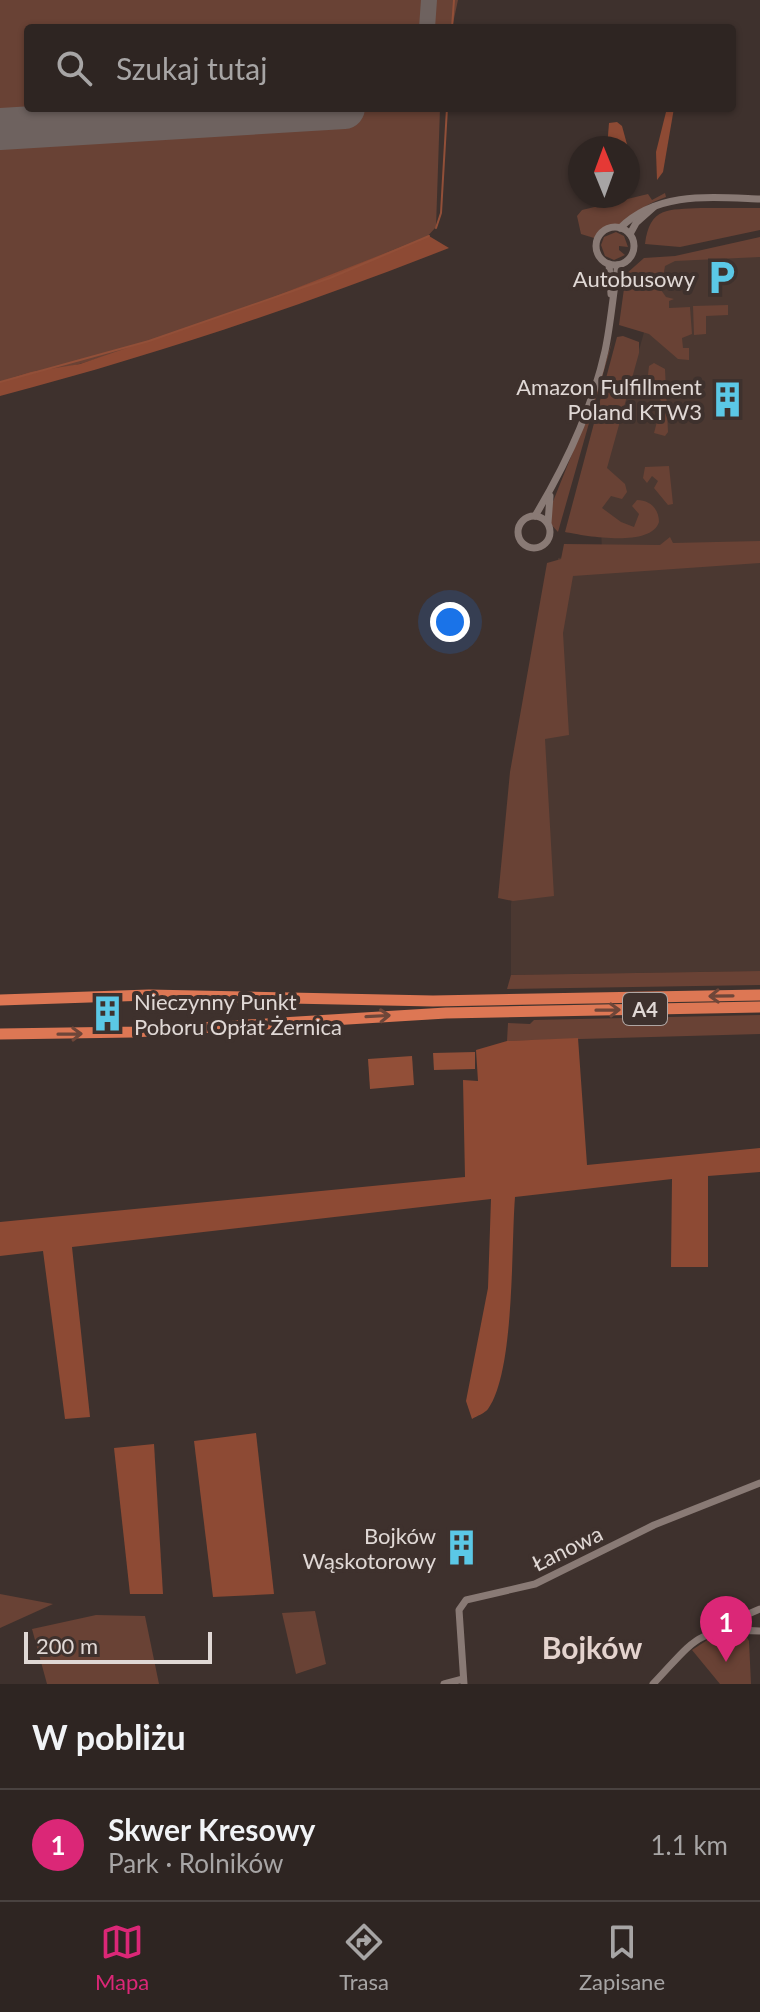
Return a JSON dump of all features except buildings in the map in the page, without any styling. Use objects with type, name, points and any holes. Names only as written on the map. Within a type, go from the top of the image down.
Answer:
[{"type":"highway","name":"A4","points":[[0,1000],[149,995],[490,1007]]},
{"type":"highway","name":"A4","points":[[0,1034],[133,1032],[490,1007],[760,995]]},
{"type":"highway","name":"A4","points":[[508,1006],[760,1007]]},
{"type":"street","points":[[620,228],[637,212],[659,203],[690,198],[760,199]]},
{"type":"street","points":[[613,265],[632,253],[630,234],[636,223],[659,203]]},
{"type":"street","points":[[613,265],[598,256],[597,238],[606,229],[620,228],[630,234]]},
{"type":"street","points":[[550,494],[550,535],[546,543],[535,548],[526,546],[519,535],[519,526],[535,516],[550,494],[599,373],[612,298],[613,265]]},
{"type":"street","points":[[535,516],[548,524]]},
{"type":"street","name":"Łanowa","points":[[464,1682],[459,1610],[466,1600],[535,1584],[654,1525],[760,1483]]},
{"type":"street","points":[[739,1629],[746,1615],[760,1609]]},
{"type":"street","points":[[653,1684],[702,1636],[720,1629],[760,1631]]},
{"type":"street","points":[[444,1684],[464,1682]]},
{"type":"shaded area","points":[[0,0],[458,0],[453,24],[24,24],[24,112],[440,112],[436,227],[426,238],[213,320],[83,363],[0,382]]},
{"type":"shaded area","points":[[666,112],[673,112],[663,172],[657,180],[656,152]]},
{"type":"shaded area","points":[[617,122],[622,126],[625,136],[608,136],[609,123]]},
{"type":"shaded area","points":[[665,193],[666,197],[594,238],[581,234],[577,216],[582,210],[640,208],[640,196],[648,194],[652,200]]},
{"type":"shaded area","points":[[701,208],[760,208],[760,230],[680,247],[645,244],[651,223],[662,212]]},
{"type":"shaded area","points":[[616,232],[624,236],[628,247],[619,246],[625,255],[614,260],[605,256],[601,245],[604,237]]},
{"type":"shaded area","points":[[429,236],[449,248],[226,329],[0,396],[0,382],[31,372],[80,364],[261,302]]},
{"type":"shaded area","points":[[760,237],[760,257],[675,261],[665,266],[661,290],[666,297],[674,299],[669,301],[669,308],[690,307],[692,334],[682,338],[683,348],[689,348],[689,360],[678,359],[649,334],[619,325],[626,274],[644,258],[675,256]]},
{"type":"shaded area","points":[[760,251],[760,971],[511,975],[511,904],[558,558],[602,552],[601,528],[589,525],[665,259]]},
{"type":"shaded area","points":[[728,305],[728,315],[706,316],[706,334],[694,335],[693,306]]},
{"type":"shaded area","points":[[617,337],[639,342],[639,353],[607,468],[625,484],[627,492],[622,499],[611,496],[602,508],[634,527],[639,514],[632,506],[637,500],[642,500],[655,509],[659,522],[653,530],[631,538],[565,532]]},
{"type":"shaded area","points":[[613,339],[558,532],[548,521],[550,509],[590,409]]},
{"type":"shaded area","points":[[654,363],[665,369],[668,432],[665,436],[654,433],[662,403],[648,375],[649,366]]},
{"type":"shaded area","points":[[669,466],[673,504],[668,505],[654,488],[658,481],[652,476],[647,483],[643,478],[645,467]]},
{"type":"shaded area","points":[[670,537],[673,543],[760,541],[760,563],[573,576],[563,633],[569,735],[545,739],[554,896],[513,901],[498,898],[510,772],[547,563],[561,559],[564,544],[660,545]]},
{"type":"shaded area","points":[[760,971],[760,985],[507,989],[511,975]]},
{"type":"shaded area","points":[[760,1015],[760,1034],[507,1041],[508,1023],[530,1024],[534,1020]]},
{"type":"shaded area","points":[[578,1038],[587,1165],[760,1148],[760,1172],[708,1176],[708,1267],[671,1267],[672,1179],[515,1197],[510,1308],[503,1367],[497,1391],[488,1409],[472,1419],[466,1401],[488,1288],[491,1199],[72,1247],[90,1417],[65,1419],[43,1251],[0,1256],[0,1222],[465,1177],[463,1080],[478,1081],[476,1050],[507,1041]]},
{"type":"shaded area","points":[[475,1052],[475,1069],[434,1070],[433,1053]]},
{"type":"shaded area","points":[[412,1056],[414,1085],[370,1089],[368,1059]]},
{"type":"shaded area","points":[[256,1433],[274,1594],[213,1597],[194,1441]]},
{"type":"shaded area","points":[[154,1444],[163,1594],[130,1594],[114,1448]]},
{"type":"shaded area","points":[[0,1594],[53,1604],[0,1628]]},
{"type":"shaded area","points":[[315,1611],[326,1664],[296,1674],[282,1613]]},
{"type":"shaded area","points":[[96,1615],[145,1616],[159,1684],[47,1684],[32,1629]]},
{"type":"shaded area","points":[[744,1632],[749,1641],[751,1684],[720,1684],[692,1650],[718,1633]]},
{"type":"waterway","points":[[452,24],[454,0]]},
{"type":"waterway","points":[[436,228],[441,213],[447,112]]},
{"type":"waterway","points":[[0,382],[149,341],[330,278],[429,236]]},
{"type":"taxiway","points":[[427,24],[429,0]]},
{"type":"runway","points":[[0,129],[278,112]]},
{"type":"place","name":"Autobusowy","points":[[721,278]]},
{"type":"place","name":"Amazon Fulfillment Poland KTW3","points":[[728,399]]},
{"type":"place","name":"Nieczynny Punkt Poboru Opłat Żernica","points":[[108,1014]]},
{"type":"place","name":"Bojków Wąskotorowy","points":[[462,1548]]},
{"type":"place","name":"Skwer Kresowy","points":[[726,1662]]},
{"type":"district","name":"Bojków","points":[[592,1647]]}]
